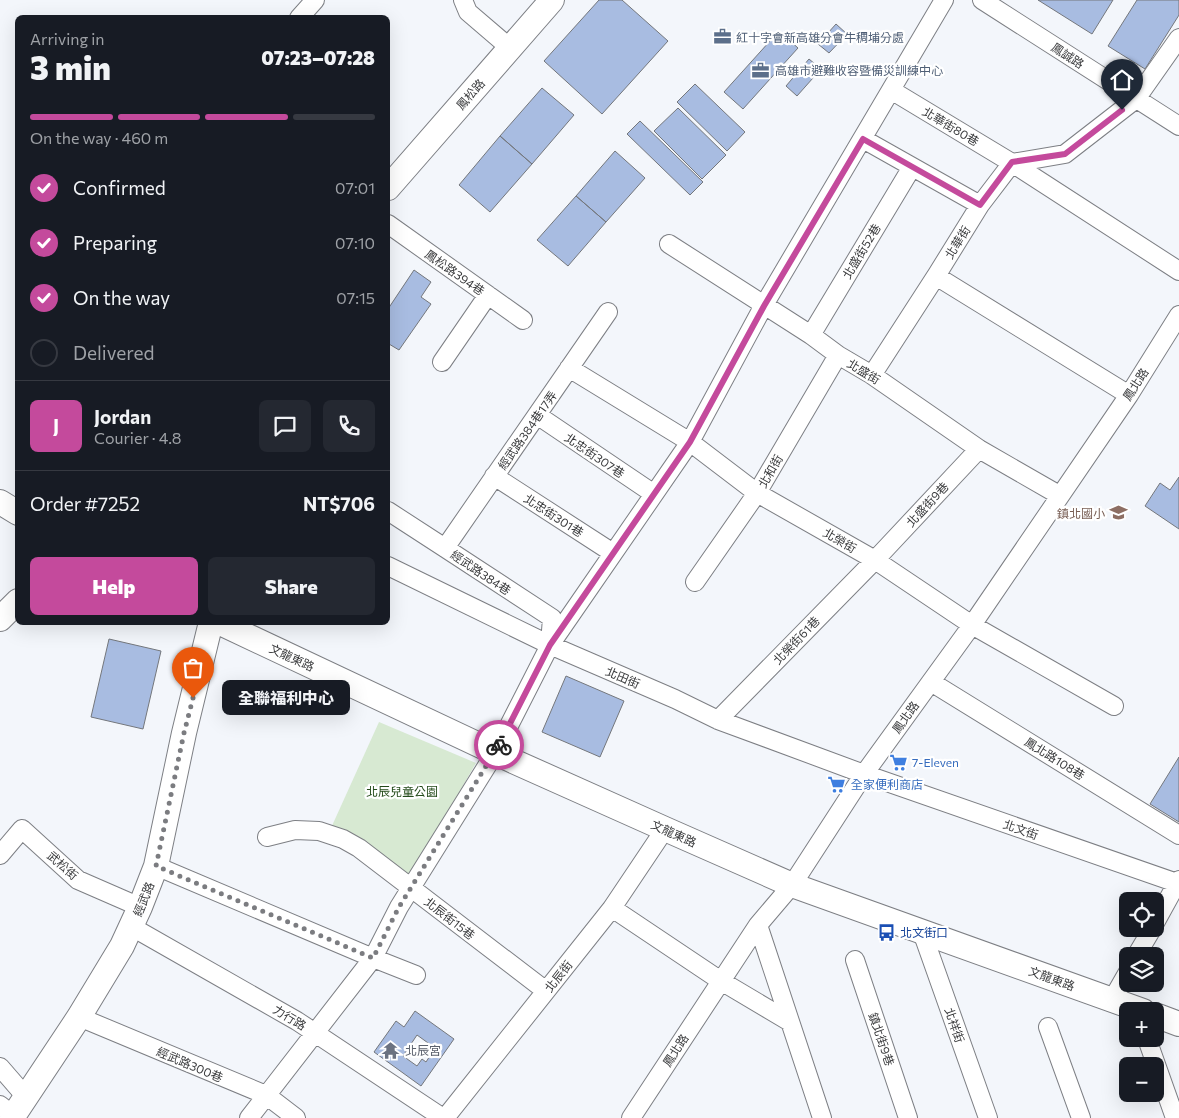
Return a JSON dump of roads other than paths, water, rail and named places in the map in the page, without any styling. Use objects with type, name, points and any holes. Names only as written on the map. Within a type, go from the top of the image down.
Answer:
[{"type":"street","points":[[302,15],[315,0]]},
{"type":"street","points":[[463,0],[468,12],[510,48]]},
{"type":"street","name":"鳳松路","points":[[390,186],[552,0]]},
{"type":"street","points":[[249,1118],[373,958],[399,907],[495,752],[550,645],[690,442],[764,306],[944,0]]},
{"type":"street","name":"鳳誠路","points":[[982,0],[1179,126]]},
{"type":"street","points":[[1012,162],[1065,154],[1136,99],[1179,38]]},
{"type":"street","name":"北華街80巷","points":[[890,90],[1012,162]]},
{"type":"street","points":[[863,139],[980,205]]},
{"type":"street","points":[[1012,162],[1179,271]]},
{"type":"street","name":"北華街","points":[[872,375],[980,205],[1012,162]]},
{"type":"street","name":"北盛街52巷","points":[[811,335],[912,167]]},
{"type":"street","name":"鳳松路394巷","points":[[390,225],[523,320]]},
{"type":"street","name":"北盛街","points":[[669,244],[811,335],[838,355],[872,375],[979,449],[1059,495]]},
{"type":"street","points":[[936,276],[1129,395]]},
{"type":"street","points":[[442,362],[488,295]]},
{"type":"street","name":"經武路384巷17弄","points":[[445,548],[608,312]]},
{"type":"street","name":"鳳北路","points":[[631,1118],[758,925],[792,885],[864,774],[972,625],[1129,395],[1179,315]]},
{"type":"street","name":"北和街","points":[[695,582],[757,493],[838,355]]},
{"type":"street","name":"北榮街","points":[[569,368],[690,442],[757,493],[875,560],[972,625],[1114,706]]},
{"type":"street","name":"北忠街307巷","points":[[537,415],[654,494]]},
{"type":"street","name":"北盛街9巷","points":[[875,560],[979,449]]},
{"type":"street","name":"北忠街301巷","points":[[494,476],[613,553]]},
{"type":"street","points":[[0,502],[15,511]]},
{"type":"street","name":"經武路384巷","points":[[390,512],[552,618],[550,645]]},
{"type":"street","name":"北榮街61巷","points":[[718,720],[875,560]]},
{"type":"street","name":"北田街","points":[[390,567],[550,645],[675,699],[718,720],[864,774]]},
{"type":"street","points":[[0,619],[15,603]]},
{"type":"street","name":"經武路","points":[[13,1109],[78,1017],[122,946],[136,917],[156,866],[184,733],[211,625]]},
{"type":"street","name":"文龍東路","points":[[224,625],[495,752],[792,885],[1119,1003]]},
{"type":"street","name":"鳳北路108巷","points":[[930,682],[1179,835]]},
{"type":"street","name":"北文街","points":[[864,774],[1178,882],[1164,907]]},
{"type":"street","name":"武松街","points":[[0,855],[22,829],[78,880],[136,917]]},
{"type":"street","name":"北辰街","points":[[444,1118],[612,908],[665,829]]},
{"type":"street","name":"北辰街15巷","points":[[267,837],[295,830],[319,831],[343,839],[359,848],[546,991]]},
{"type":"street","points":[[156,866],[416,975]]},
{"type":"street","points":[[612,908],[721,981],[790,1022]]},
{"type":"street","name":"力行路","points":[[136,917],[297,1020],[444,1118]]},
{"type":"street","points":[[758,925],[822,1118]]},
{"type":"street","name":"北祥街","points":[[922,932],[988,1118]]},
{"type":"street","name":"鎮北街9巷","points":[[855,960],[908,1118]]},
{"type":"street","points":[[1112,1000],[1119,988]]},
{"type":"street","name":"經武路300巷","points":[[78,1017],[266,1096],[296,1118]]},
{"type":"street","name":"文龍東路","points":[[1164,1019],[1179,1024]]},
{"type":"street","points":[[1048,1027],[1081,1118]]},
{"type":"street","points":[[1150,1047],[1175,1118]]},
{"type":"street","points":[[0,1067],[13,1109]]},
{"type":"place","name":"紅十字會新高雄分會牛稠埔分處","points":[[722,37]]},
{"type":"place","name":"高雄市避難收容暨備災訓練中心","points":[[761,70]]},
{"type":"place","name":"鎮北國小","points":[[1119,513]]},
{"type":"place","name":"全聯福利中心","points":[[193,698]]},
{"type":"place","name":"7-Eleven","points":[[898,762]]},
{"type":"place","name":"全家便利商店","points":[[837,784]]},
{"type":"place","name":"北文街口","points":[[886,932]]},
{"type":"place","name":"北辰宮","points":[[391,1050]]},
{"type":"park label","name":"北辰兒童公園","points":[[402,791]]}]
